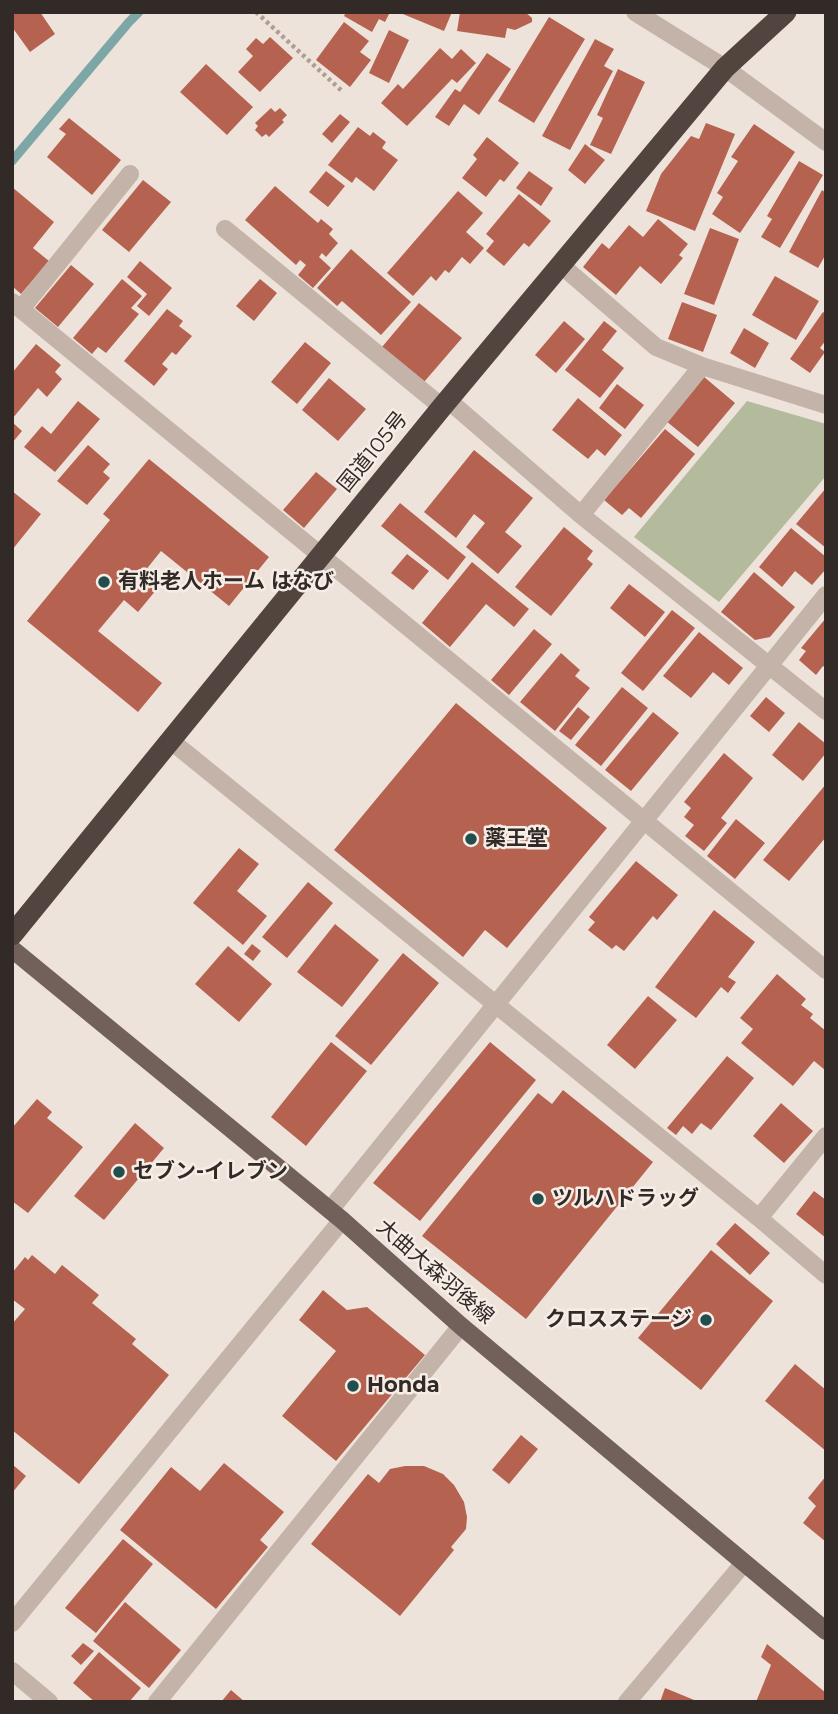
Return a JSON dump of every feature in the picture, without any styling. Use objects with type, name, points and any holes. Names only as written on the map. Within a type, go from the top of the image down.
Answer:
[{"type":"highway","name":"国道105号","points":[[12,935],[445,404],[724,68],[786,12]]},
{"type":"main road","name":"大曲大森羽後線","points":[[12,949],[336,1215],[461,1326],[826,1631]]},
{"type":"street","points":[[635,12],[724,68],[826,142]]},
{"type":"street","points":[[131,174],[16,306],[826,970]]},
{"type":"street","points":[[225,229],[826,711]]},
{"type":"street","points":[[561,265],[656,347],[702,366],[826,405]]},
{"type":"street","points":[[581,515],[702,366]]},
{"type":"street","points":[[12,1623],[336,1215],[644,819],[826,595]]},
{"type":"street","points":[[170,740],[826,1275]]},
{"type":"street","points":[[758,1217],[826,1136]]},
{"type":"street","points":[[157,1702],[461,1326]]},
{"type":"street","points":[[627,1702],[744,1563]]},
{"type":"street","points":[[12,1671],[49,1702]]},
{"type":"path","points":[[257,12],[343,92]]},
{"type":"green space","points":[[747,401],[826,424],[826,476],[719,602],[634,537]]},
{"type":"building","points":[[12,12],[40,12],[55,34],[30,52],[12,27]]},
{"type":"building","points":[[346,12],[390,12],[385,22],[379,19],[372,32],[344,16]]},
{"type":"building","points":[[398,12],[452,12],[444,31]]},
{"type":"building","points":[[460,12],[525,12],[532,18],[532,22],[515,30],[507,28],[505,38],[457,31]]},
{"type":"building","points":[[549,17],[585,39],[534,123],[498,101]]},
{"type":"building","points":[[344,22],[369,41],[360,52],[371,60],[350,87],[316,60]]},
{"type":"building","points":[[389,30],[409,40],[389,83],[369,73]]},
{"type":"building","points":[[270,37],[293,58],[260,92],[238,72],[253,56],[246,49],[256,38],[263,44]]},
{"type":"building","points":[[595,39],[614,49],[604,66],[613,71],[570,150],[542,136]]},
{"type":"building","points":[[440,48],[452,59],[461,49],[476,63],[457,83],[452,79],[407,126],[381,103],[398,84],[403,89]]},
{"type":"building","points":[[487,53],[511,69],[479,115],[464,104],[449,126],[435,117],[455,89],[460,92]]},
{"type":"building","points":[[206,64],[253,107],[227,135],[180,92]]},
{"type":"building","points":[[618,69],[645,82],[611,154],[590,145],[603,118],[597,115]]},
{"type":"building","points":[[271,108],[275,112],[280,108],[287,115],[282,120],[284,122],[269,137],[266,134],[262,137],[255,130],[258,126],[255,123]]},
{"type":"building","points":[[340,114],[350,122],[332,143],[322,134]]},
{"type":"building","points":[[69,118],[121,160],[92,195],[47,157],[66,134],[59,129]]},
{"type":"building","points":[[706,123],[735,134],[695,231],[646,211],[661,174],[691,136],[699,139]]},
{"type":"building","points":[[754,124],[795,152],[740,233],[712,214],[723,197],[717,193],[738,161],[731,157]]},
{"type":"building","points":[[358,127],[370,136],[373,132],[386,142],[382,148],[398,160],[374,191],[356,177],[352,183],[328,165]]},
{"type":"building","points":[[487,137],[519,163],[504,182],[500,179],[486,197],[462,178],[477,159],[473,155]]},
{"type":"building","points":[[585,144],[605,160],[585,184],[568,170]]},
{"type":"building","points":[[799,161],[823,175],[780,248],[761,237],[772,219],[767,216]]},
{"type":"building","points":[[326,171],[345,186],[328,207],[309,192]]},
{"type":"building","points":[[529,171],[553,188],[541,206],[516,188]]},
{"type":"building","points":[[143,180],[171,202],[129,252],[102,230]]},
{"type":"building","points":[[275,186],[318,223],[321,219],[333,229],[329,234],[338,243],[326,257],[322,253],[319,257],[331,268],[313,288],[298,275],[306,265],[300,260],[296,265],[245,220]]},
{"type":"building","points":[[12,187],[54,222],[33,248],[49,261],[21,294],[12,286]]},
{"type":"building","points":[[822,190],[826,193],[826,254],[818,268],[789,252]]},
{"type":"building","points":[[458,191],[483,213],[466,232],[484,248],[470,264],[462,257],[449,273],[445,270],[436,281],[431,276],[413,296],[387,273]]},
{"type":"building","points":[[519,194],[551,221],[529,247],[524,243],[504,266],[486,251],[494,241],[486,234]]},
{"type":"building","points":[[658,219],[688,244],[679,255],[683,258],[661,284],[640,266],[616,295],[583,267],[602,243],[609,249],[629,225],[643,237]]},
{"type":"building","points":[[710,228],[739,239],[714,305],[684,294]]},
{"type":"building","points":[[351,249],[411,302],[381,335],[342,301],[337,306],[317,288]]},
{"type":"building","points":[[140,261],[172,288],[149,316],[137,306],[147,294],[127,277]]},
{"type":"building","points":[[71,265],[94,284],[58,327],[35,308]]},
{"type":"building","points":[[775,276],[819,301],[796,340],[752,315]]},
{"type":"building","points":[[122,279],[142,296],[131,308],[139,314],[106,353],[98,347],[92,354],[73,338]]},
{"type":"building","points":[[260,279],[277,293],[254,321],[236,306]]},
{"type":"building","points":[[682,302],[717,315],[703,352],[668,339]]},
{"type":"building","points":[[419,303],[462,338],[424,382],[382,347]]},
{"type":"building","points":[[167,309],[183,321],[179,326],[192,336],[176,355],[172,352],[162,364],[168,369],[154,386],[124,361]]},
{"type":"building","points":[[823,312],[826,314],[826,340],[820,348],[825,352],[810,373],[790,359]]},
{"type":"building","points":[[564,321],[585,339],[556,373],[535,355]]},
{"type":"building","points":[[604,321],[617,331],[602,350],[624,368],[600,398],[565,370]]},
{"type":"building","points":[[744,328],[769,343],[755,368],[730,353]]},
{"type":"building","points":[[305,342],[331,363],[297,404],[271,382]]},
{"type":"building","points":[[36,344],[61,365],[55,372],[62,379],[47,397],[38,388],[12,419],[12,373]]},
{"type":"building","points":[[703,376],[735,403],[698,447],[666,421]]},
{"type":"building","points":[[329,378],[366,409],[338,441],[302,410]]},
{"type":"building","points":[[617,384],[644,405],[625,429],[599,408]]},
{"type":"building","points":[[578,398],[622,435],[605,456],[597,449],[588,459],[552,430]]},
{"type":"building","points":[[78,401],[100,419],[55,472],[24,447],[42,426],[51,434]]},
{"type":"building","points":[[12,422],[22,431],[12,443]]},
{"type":"building","points":[[665,429],[695,454],[641,518],[629,508],[622,515],[604,500]]},
{"type":"building","points":[[88,445],[110,464],[103,472],[110,478],[87,505],[57,481]]},
{"type":"building","points":[[474,450],[533,498],[505,532],[522,546],[498,574],[466,547],[485,523],[474,514],[456,538],[424,512]]},
{"type":"building","name":"有料老人ホーム はなび","points":[[149,459],[269,557],[229,606],[161,551],[141,576],[157,589],[138,612],[124,600],[98,631],[162,683],[138,712],[27,621],[110,520],[103,514]]},
{"type":"building","points":[[316,472],[337,489],[304,528],[283,510]]},
{"type":"building","points":[[826,488],[826,548],[796,524]]},
{"type":"building","points":[[12,491],[41,514],[12,550]]},
{"type":"building","points":[[400,503],[466,557],[448,580],[381,526]]},
{"type":"building","points":[[564,527],[593,551],[587,559],[593,564],[551,616],[515,587]]},
{"type":"building","points":[[791,528],[826,557],[826,569],[812,585],[795,571],[782,587],[759,567]]},
{"type":"building","points":[[407,554],[429,571],[413,590],[391,573]]},
{"type":"building","points":[[472,562],[529,609],[514,627],[486,604],[450,647],[422,623]]},
{"type":"building","points":[[754,572],[795,607],[770,637],[755,640],[721,612]]},
{"type":"building","points":[[629,584],[665,612],[645,637],[610,608]]},
{"type":"building","points":[[672,610],[695,628],[643,691],[621,673]]},
{"type":"building","points":[[826,618],[826,668],[823,666],[816,675],[799,660],[806,651],[801,648]]},
{"type":"building","points":[[534,629],[552,644],[509,695],[491,680]]},
{"type":"building","points":[[699,632],[743,668],[729,685],[713,672],[691,698],[663,676]]},
{"type":"building","points":[[561,653],[580,670],[575,676],[590,688],[555,731],[520,702]]},
{"type":"building","points":[[622,687],[648,708],[601,766],[575,745]]},
{"type":"building","points":[[766,697],[785,713],[769,732],[750,716]]},
{"type":"building","name":"薬王堂","points":[[456,703],[607,828],[507,948],[485,930],[463,957],[334,850]]},
{"type":"building","points":[[578,707],[590,717],[571,740],[559,731]]},
{"type":"building","points":[[653,712],[679,733],[631,791],[605,770]]},
{"type":"building","points":[[799,722],[826,744],[826,753],[803,781],[772,755]]},
{"type":"building","points":[[724,753],[753,778],[721,818],[727,823],[704,851],[685,836],[694,825],[684,817],[691,808],[684,802]]},
{"type":"building","points":[[826,784],[826,837],[789,881],[763,860]]},
{"type":"building","points":[[736,819],[765,843],[735,879],[707,856]]},
{"type":"building","points":[[239,848],[259,864],[237,891],[267,916],[243,945],[193,903]]},
{"type":"building","points":[[636,861],[678,895],[657,920],[653,916],[624,951],[616,945],[612,949],[588,930],[595,922],[589,917]]},
{"type":"building","points":[[308,882],[333,903],[287,958],[262,937]]},
{"type":"building","points":[[714,910],[755,942],[728,977],[736,982],[728,993],[721,987],[696,1018],[655,987]]},
{"type":"building","points":[[335,924],[379,960],[342,1007],[297,972]]},
{"type":"building","points":[[252,944],[261,951],[253,961],[244,954]]},
{"type":"building","points":[[228,946],[272,984],[239,1022],[195,984]]},
{"type":"building","points":[[403,953],[439,983],[371,1065],[335,1036]]},
{"type":"building","points":[[777,974],[806,999],[801,1005],[813,1014],[810,1018],[826,1031],[826,1069],[814,1061],[793,1086],[741,1043],[753,1029],[740,1018]]},
{"type":"building","points":[[648,996],[677,1020],[635,1069],[607,1045]]},
{"type":"building","points":[[331,1042],[367,1071],[306,1146],[271,1117]]},
{"type":"building","points":[[490,1042],[536,1080],[420,1221],[373,1183]]},
{"type":"building","points":[[727,1056],[754,1078],[711,1130],[701,1123],[692,1134],[683,1126],[676,1135],[667,1128]]},
{"type":"building","name":"ツルハドラッグ","points":[[563,1090],[653,1162],[526,1319],[422,1236],[538,1093],[552,1104]]},
{"type":"building","points":[[37,1099],[52,1112],[47,1118],[83,1147],[28,1213],[12,1201],[12,1128]]},
{"type":"building","points":[[781,1103],[813,1131],[784,1163],[753,1136]]},
{"type":"building","name":"セブン-イレブン","points":[[135,1123],[164,1148],[104,1220],[74,1196]]},
{"type":"building","points":[[814,1191],[826,1200],[826,1238],[796,1214]]},
{"type":"building","points":[[735,1223],[770,1253],[750,1275],[716,1244]]},
{"type":"building","name":"クロスステージ","points":[[711,1250],[773,1301],[701,1390],[638,1338]]},
{"type":"building","points":[[32,1255],[55,1274],[62,1265],[99,1295],[92,1303],[136,1339],[132,1344],[169,1375],[79,1484],[12,1430],[12,1324],[25,1309],[12,1299],[12,1273],[25,1257],[28,1260]]},
{"type":"building","name":"Honda","points":[[323,1290],[347,1310],[367,1307],[425,1355],[336,1461],[282,1416],[336,1351],[299,1320]]},
{"type":"building","points":[[795,1364],[826,1390],[826,1451],[765,1401]]},
{"type":"building","points":[[521,1435],[538,1449],[509,1484],[492,1470]]},
{"type":"building","points":[[224,1463],[284,1512],[260,1540],[268,1547],[216,1609],[120,1530],[171,1467],[200,1491]]},
{"type":"building","points":[[13,1465],[26,1476],[12,1493],[12,1467]]},
{"type":"building","points":[[424,1466],[443,1474],[454,1485],[464,1502],[467,1517],[466,1529],[451,1547],[454,1550],[400,1616],[311,1544],[368,1474],[379,1483],[390,1469]]},
{"type":"building","points":[[826,1476],[826,1542],[803,1523],[816,1506],[808,1498]]},
{"type":"building","points":[[123,1539],[153,1564],[96,1633],[65,1608]]},
{"type":"building","points":[[125,1602],[181,1650],[149,1688],[93,1641]]},
{"type":"building","points":[[83,1643],[94,1651],[81,1665],[71,1656]]},
{"type":"building","points":[[767,1644],[826,1693],[826,1702],[756,1702],[771,1665],[761,1657]]},
{"type":"building","points":[[99,1652],[141,1688],[129,1702],[95,1702],[73,1683]]},
{"type":"building","points":[[665,1688],[699,1702],[660,1702]]},
{"type":"building","points":[[231,1690],[245,1702],[221,1702]]},
{"type":"waterway","points":[[12,161],[139,12]]},
{"type":"place","name":"有料老人ホーム はなび","points":[[104,582]]},
{"type":"place","name":"薬王堂","points":[[471,839]]},
{"type":"place","name":"セブン-イレブン","points":[[119,1172]]},
{"type":"place","name":"ツルハドラッグ","points":[[538,1199]]},
{"type":"place","name":"クロスステージ","points":[[706,1320]]},
{"type":"place","name":"Honda","points":[[353,1386]]}]
